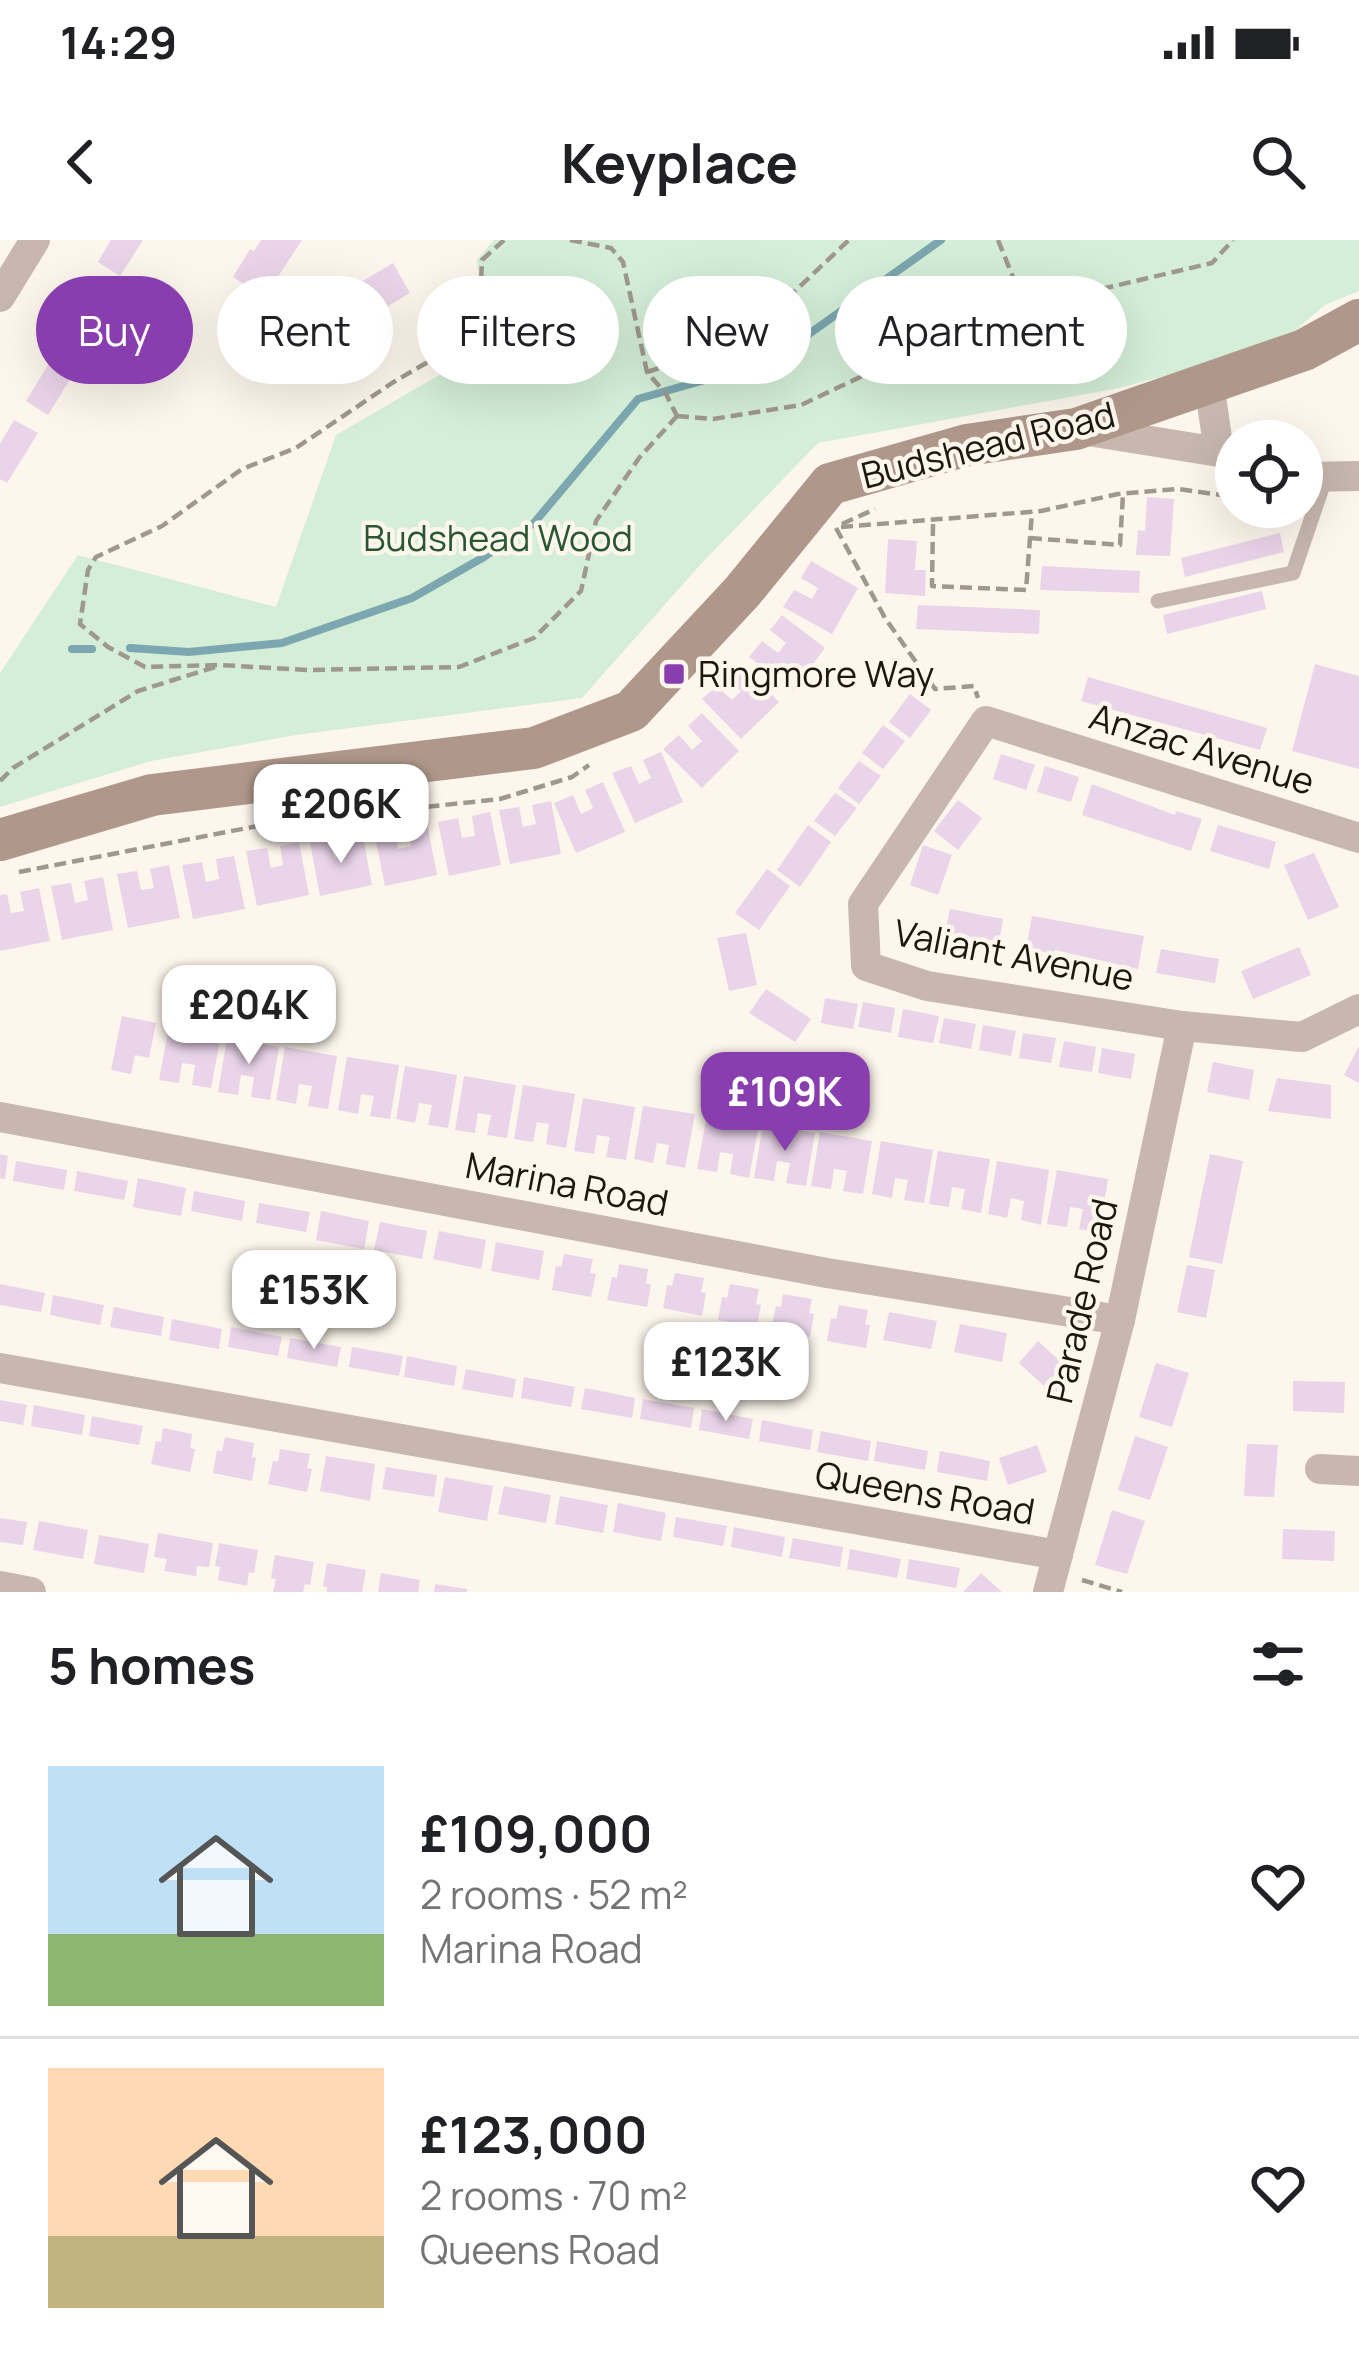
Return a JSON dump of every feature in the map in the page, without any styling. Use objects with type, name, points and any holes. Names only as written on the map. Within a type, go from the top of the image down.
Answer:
[{"type":"street","points":[[0,297],[35,240]]},
{"type":"street","name":"Budshead Road","points":[[6,855],[152,794],[535,748],[631,711],[742,592],[830,484],[967,445],[1076,429],[1304,350],[1359,320]]},
{"type":"street","points":[[1209,383],[1218,420]]},
{"type":"street","points":[[1076,429],[1215,454]]},
{"type":"street","points":[[1323,478],[1359,476]]},
{"type":"street","name":"Anzac Avenue","points":[[986,721],[1359,838]]},
{"type":"street","name":"Valiant Avenue","points":[[986,721],[863,904],[866,966],[927,986],[1182,1026]]},
{"type":"street","points":[[1182,1026],[1302,1037],[1359,1009]]},
{"type":"street","name":"Parade Road","points":[[1053,1573],[1120,1320],[1182,1026]]},
{"type":"street","name":"Marina Road","points":[[0,1118],[827,1273],[1120,1320]]},
{"type":"street","name":"Queens Road","points":[[0,1368],[1053,1573]]},
{"type":"street","points":[[1320,1469],[1359,1471]]},
{"type":"street","points":[[0,1586],[31,1592]]},
{"type":"lane","points":[[1158,601],[1293,573],[1303,528]]},
{"type":"path","points":[[504,240],[482,260],[478,332],[296,448],[242,469],[162,526],[96,557],[88,570],[80,624],[145,667],[459,667],[534,638],[581,591],[596,521],[639,458],[676,416]]},
{"type":"path","points":[[570,240],[611,248],[623,262],[643,354]]},
{"type":"path","points":[[611,248],[620,240]]},
{"type":"path","points":[[810,276],[848,240]]},
{"type":"path","points":[[998,240],[1013,276]]},
{"type":"path","points":[[1127,283],[1212,263],[1233,240]]},
{"type":"path","points":[[657,384],[676,416]]},
{"type":"path","points":[[676,416],[713,418],[801,405],[845,384]]},
{"type":"path","points":[[986,721],[974,686],[935,689],[885,618],[836,527],[1032,512],[1123,494],[1178,489],[1215,494]]},
{"type":"path","points":[[1030,538],[1120,545],[1123,494]]},
{"type":"path","points":[[933,521],[932,586],[1025,590],[1032,512]]},
{"type":"path","points":[[0,781],[13,768],[138,691],[220,665]]},
{"type":"path","points":[[6,855],[24,873],[268,824],[500,799]]},
{"type":"path","points":[[1053,1573],[1122,1592]]},
{"type":"green space","name":"Budshead Wood","points":[[494,240],[1359,240],[1359,291],[1325,305],[1277,346],[1119,388],[818,443],[700,565],[582,698],[296,735],[151,761],[0,807],[0,673],[78,555],[276,607],[336,435],[424,384],[619,384],[619,276],[479,276],[477,260]]},
{"type":"building","points":[[111,240],[143,240],[120,276],[98,262]]},
{"type":"building","points":[[261,240],[302,240],[278,276],[234,276],[250,249],[254,251]]},
{"type":"building","points":[[393,263],[410,293],[393,303],[393,276],[371,276]]},
{"type":"building","points":[[36,384],[67,384],[48,415],[26,401]]},
{"type":"building","points":[[14,420],[38,433],[7,483],[0,479],[0,444]]},
{"type":"building","points":[[1147,497],[1174,499],[1170,556],[1136,555],[1138,530],[1145,531]]},
{"type":"building","points":[[1280,533],[1284,552],[1185,577],[1181,558]]},
{"type":"building","points":[[888,539],[917,541],[915,570],[926,570],[925,596],[885,593]]},
{"type":"building","points":[[811,561],[858,588],[832,634],[783,607],[794,590],[812,599],[818,588],[801,578]]},
{"type":"building","points":[[1042,566],[1140,571],[1139,593],[1040,590]]},
{"type":"building","points":[[1262,591],[1266,609],[1167,634],[1163,615]]},
{"type":"building","points":[[918,605],[1040,610],[1039,634],[916,629]]},
{"type":"building","points":[[782,615],[825,648],[793,690],[749,657],[762,641],[778,653],[786,643],[770,630]]},
{"type":"building","points":[[741,663],[779,702],[741,739],[702,699],[717,686],[732,700],[741,691],[727,677]]},
{"type":"building","points":[[1315,664],[1359,676],[1359,769],[1292,751]]},
{"type":"building","points":[[1088,677],[1267,728],[1260,750],[1081,701]]},
{"type":"building","points":[[910,694],[931,710],[910,738],[889,722]]},
{"type":"building","points":[[702,713],[739,751],[702,788],[663,749],[679,735],[692,750],[702,741],[688,726]]},
{"type":"building","points":[[883,725],[905,741],[883,769],[862,753]]},
{"type":"building","points":[[661,752],[683,802],[635,823],[612,773],[631,766],[639,784],[651,778],[643,760]]},
{"type":"building","points":[[1001,754],[1035,765],[1026,790],[993,779]]},
{"type":"building","points":[[859,761],[881,776],[859,804],[838,788]]},
{"type":"building","points":[[1045,766],[1079,777],[1071,802],[1037,792]]},
{"type":"building","points":[[603,782],[625,832],[576,853],[554,803],[573,795],[581,814],[593,808],[585,790]]},
{"type":"building","points":[[1092,784],[1175,815],[1176,811],[1202,819],[1191,851],[1082,815]]},
{"type":"building","points":[[835,793],[857,808],[835,836],[814,821]]},
{"type":"building","points":[[958,800],[982,818],[958,850],[934,831]]},
{"type":"building","points":[[551,801],[561,854],[510,864],[499,810],[519,807],[523,827],[536,824],[532,805]]},
{"type":"building","points":[[490,812],[501,865],[449,876],[438,822],[458,818],[462,838],[475,836],[472,816]]},
{"type":"building","points":[[427,823],[437,875],[385,886],[374,832],[395,829],[398,849],[411,846],[408,826]]},
{"type":"building","points":[[808,825],[831,842],[800,887],[777,870]]},
{"type":"building","points":[[1218,825],[1276,842],[1269,869],[1210,851]]},
{"type":"building","points":[[362,832],[372,885],[320,896],[310,842],[330,839],[334,858],[346,855],[343,836]]},
{"type":"building","points":[[299,842],[309,895],[257,906],[246,851],[267,848],[271,868],[283,865],[280,846]]},
{"type":"building","points":[[923,845],[952,855],[938,895],[910,885]]},
{"type":"building","points":[[1314,853],[1339,907],[1308,920],[1284,865]]},
{"type":"building","points":[[234,856],[245,909],[193,919],[182,865],[202,862],[206,882],[219,879],[216,859]]},
{"type":"building","points":[[169,865],[180,918],[128,928],[117,874],[137,871],[141,890],[154,888],[150,869]]},
{"type":"building","points":[[767,869],[790,886],[759,930],[735,913]]},
{"type":"building","points":[[103,877],[113,930],[62,940],[51,886],[71,883],[75,903],[88,900],[84,881]]},
{"type":"building","points":[[39,888],[50,941],[0,951],[0,895],[7,894],[11,913],[24,911],[20,892]]},
{"type":"building","points":[[950,909],[1003,919],[999,942],[945,932]]},
{"type":"building","points":[[1032,916],[1144,936],[1138,969],[1055,950],[1054,954],[1026,949]]},
{"type":"building","points":[[746,933],[757,985],[729,991],[717,938]]},
{"type":"building","points":[[1299,947],[1311,975],[1253,999],[1241,971]]},
{"type":"building","points":[[1161,949],[1219,959],[1215,983],[1156,973]]},
{"type":"building","points":[[766,989],[811,1019],[795,1042],[749,1013]]},
{"type":"building","points":[[825,998],[858,1004],[853,1029],[821,1023]]},
{"type":"building","points":[[863,1002],[895,1008],[891,1033],[858,1027]]},
{"type":"building","points":[[903,1009],[939,1016],[933,1043],[898,1037]]},
{"type":"building","points":[[122,1016],[156,1023],[149,1058],[135,1055],[131,1074],[111,1070]]},
{"type":"building","points":[[944,1018],[976,1024],[971,1049],[939,1043]]},
{"type":"building","points":[[983,1025],[1016,1031],[1011,1056],[979,1050]]},
{"type":"building","points":[[169,1026],[221,1035],[211,1088],[192,1085],[195,1065],[182,1063],[179,1083],[159,1080]]},
{"type":"building","points":[[1023,1033],[1056,1038],[1051,1063],[1019,1058]]},
{"type":"building","points":[[227,1038],[279,1047],[270,1100],[251,1097],[254,1077],[241,1075],[238,1095],[218,1092]]},
{"type":"building","points":[[1064,1041],[1096,1047],[1092,1072],[1059,1067]]},
{"type":"building","points":[[1359,1046],[1359,1083],[1344,1075]]},
{"type":"building","points":[[285,1047],[337,1056],[328,1109],[308,1106],[312,1086],[299,1084],[296,1104],[276,1100]]},
{"type":"building","points":[[1102,1048],[1135,1054],[1131,1079],[1098,1073]]},
{"type":"building","points":[[347,1057],[399,1065],[390,1119],[370,1116],[374,1096],[361,1094],[358,1114],[338,1110]]},
{"type":"building","points":[[1213,1062],[1254,1070],[1249,1100],[1207,1092]]},
{"type":"building","points":[[405,1066],[457,1075],[448,1128],[428,1125],[432,1105],[419,1103],[415,1123],[396,1119]]},
{"type":"building","points":[[464,1076],[516,1085],[507,1138],[487,1135],[491,1115],[478,1113],[475,1133],[455,1130]]},
{"type":"building","points":[[1277,1078],[1331,1085],[1331,1119],[1268,1111]]},
{"type":"building","points":[[523,1085],[575,1094],[566,1148],[546,1144],[549,1124],[537,1122],[533,1142],[514,1139]]},
{"type":"building","points":[[583,1098],[635,1107],[626,1160],[606,1157],[610,1137],[597,1135],[594,1154],[574,1151]]},
{"type":"building","points":[[643,1106],[695,1114],[685,1168],[666,1164],[669,1145],[657,1143],[653,1163],[634,1159]]},
{"type":"building","points":[[707,1115],[759,1124],[749,1178],[730,1174],[733,1154],[720,1152],[717,1172],[697,1169]]},
{"type":"building","points":[[763,1124],[815,1133],[806,1186],[786,1183],[790,1163],[777,1161],[774,1181],[754,1178]]},
{"type":"building","points":[[820,1132],[872,1141],[863,1194],[843,1191],[847,1171],[834,1169],[831,1189],[811,1186]]},
{"type":"building","points":[[881,1141],[933,1150],[924,1203],[904,1200],[908,1180],[895,1178],[892,1198],[872,1194]]},
{"type":"building","points":[[938,1151],[990,1159],[981,1213],[961,1209],[965,1189],[952,1187],[949,1207],[929,1204]]},
{"type":"building","points":[[0,1154],[8,1156],[5,1179],[0,1178]]},
{"type":"building","points":[[1210,1154],[1243,1161],[1222,1264],[1189,1257]]},
{"type":"building","points":[[16,1161],[67,1170],[64,1190],[13,1181]]},
{"type":"building","points":[[997,1161],[1049,1170],[1041,1225],[1021,1220],[1024,1201],[1011,1198],[1007,1218],[988,1214]]},
{"type":"building","points":[[1057,1170],[1108,1179],[1099,1233],[1079,1229],[1083,1209],[1070,1207],[1067,1227],[1047,1224]]},
{"type":"building","points":[[77,1171],[128,1181],[124,1200],[74,1191]]},
{"type":"building","points":[[138,1178],[186,1188],[181,1216],[133,1207]]},
{"type":"building","points":[[194,1191],[245,1201],[242,1221],[191,1211]]},
{"type":"building","points":[[259,1203],[310,1212],[306,1232],[256,1223]]},
{"type":"building","points":[[321,1211],[369,1221],[364,1249],[316,1240]]},
{"type":"building","points":[[380,1222],[427,1231],[422,1259],[374,1250]]},
{"type":"building","points":[[439,1231],[486,1240],[481,1269],[433,1259]]},
{"type":"building","points":[[496,1242],[544,1251],[539,1280],[491,1271]]},
{"type":"building","points":[[564,1254],[593,1259],[590,1273],[596,1274],[591,1297],[552,1290],[556,1266],[561,1267]]},
{"type":"building","points":[[619,1264],[648,1269],[647,1307],[607,1300]]},
{"type":"building","points":[[1187,1265],[1215,1270],[1206,1318],[1177,1312]]},
{"type":"building","points":[[675,1273],[704,1278],[702,1316],[663,1308],[667,1285],[672,1286]]},
{"type":"building","points":[[0,1284],[45,1293],[41,1312],[0,1305]]},
{"type":"building","points":[[730,1284],[759,1289],[757,1327],[718,1320]]},
{"type":"building","points":[[783,1294],[812,1299],[810,1337],[771,1330]]},
{"type":"building","points":[[53,1295],[104,1305],[100,1325],[50,1315]]},
{"type":"building","points":[[839,1305],[868,1310],[866,1348],[827,1341]]},
{"type":"building","points":[[114,1307],[164,1317],[161,1336],[110,1327]]},
{"type":"building","points":[[889,1312],[937,1321],[931,1349],[883,1340]]},
{"type":"building","points":[[172,1319],[222,1329],[219,1349],[169,1340]]},
{"type":"building","points":[[960,1324],[1007,1333],[1002,1362],[954,1352]]},
{"type":"building","points":[[231,1327],[282,1337],[278,1356],[228,1347]]},
{"type":"building","points":[[290,1338],[341,1347],[337,1367],[287,1358]]},
{"type":"building","points":[[1038,1341],[1074,1374],[1055,1396],[1019,1363]]},
{"type":"building","points":[[352,1347],[403,1356],[399,1376],[349,1367]]},
{"type":"building","points":[[407,1356],[457,1366],[454,1386],[404,1377]]},
{"type":"building","points":[[1156,1363],[1189,1373],[1172,1427],[1139,1417]]},
{"type":"building","points":[[466,1369],[516,1379],[513,1398],[462,1389]]},
{"type":"building","points":[[524,1377],[575,1387],[571,1407],[521,1398]]},
{"type":"building","points":[[1293,1381],[1345,1382],[1344,1413],[1293,1411]]},
{"type":"building","points":[[585,1388],[635,1398],[632,1418],[581,1409]]},
{"type":"building","points":[[643,1399],[694,1408],[691,1428],[640,1419]]},
{"type":"building","points":[[0,1400],[27,1405],[23,1425],[0,1421]]},
{"type":"building","points":[[34,1405],[85,1415],[82,1435],[31,1426]]},
{"type":"building","points":[[702,1409],[753,1419],[749,1439],[699,1430]]},
{"type":"building","points":[[92,1416],[143,1426],[139,1445],[89,1436]]},
{"type":"building","points":[[762,1420],[813,1430],[810,1450],[759,1441]]},
{"type":"building","points":[[163,1428],[192,1434],[190,1448],[195,1449],[190,1472],[151,1464]]},
{"type":"building","points":[[821,1431],[871,1441],[868,1461],[817,1452]]},
{"type":"building","points":[[1135,1436],[1168,1447],[1150,1500],[1118,1490]]},
{"type":"building","points":[[225,1437],[254,1443],[252,1481],[213,1473]]},
{"type":"building","points":[[877,1441],[928,1451],[925,1470],[874,1461]]},
{"type":"building","points":[[1247,1444],[1278,1445],[1274,1497],[1244,1496]]},
{"type":"building","points":[[1037,1445],[1047,1472],[1008,1485],[999,1458]]},
{"type":"building","points":[[280,1449],[310,1454],[307,1492],[268,1484]]},
{"type":"building","points":[[940,1451],[990,1461],[987,1481],[937,1472]]},
{"type":"building","points":[[326,1456],[375,1464],[370,1501],[320,1491]]},
{"type":"building","points":[[386,1467],[437,1475],[434,1497],[382,1489]]},
{"type":"building","points":[[445,1477],[493,1486],[487,1521],[438,1512]]},
{"type":"building","points":[[504,1486],[551,1495],[546,1523],[498,1514]]},
{"type":"building","points":[[560,1496],[608,1505],[603,1533],[555,1524]]},
{"type":"building","points":[[618,1503],[666,1513],[661,1541],[613,1532]]},
{"type":"building","points":[[1112,1510],[1145,1521],[1127,1574],[1095,1565]]},
{"type":"building","points":[[676,1517],[727,1526],[723,1546],[673,1537]]},
{"type":"building","points":[[0,1518],[27,1522],[23,1545],[0,1542]]},
{"type":"building","points":[[39,1521],[88,1530],[83,1559],[33,1550]]},
{"type":"building","points":[[734,1527],[785,1537],[782,1557],[731,1547]]},
{"type":"building","points":[[1283,1529],[1335,1531],[1334,1561],[1282,1559]]},
{"type":"building","points":[[158,1533],[213,1543],[209,1567],[197,1566],[196,1576],[164,1571],[167,1559],[154,1557]]},
{"type":"building","points":[[99,1535],[149,1544],[144,1573],[94,1564]]},
{"type":"building","points":[[793,1538],[843,1547],[840,1567],[789,1558]]},
{"type":"building","points":[[219,1543],[258,1550],[247,1586],[218,1580]]},
{"type":"building","points":[[850,1549],[901,1559],[897,1578],[847,1569]]},
{"type":"building","points":[[275,1555],[314,1562],[310,1585],[305,1584],[303,1592],[273,1592]]},
{"type":"building","points":[[909,1559],[960,1568],[956,1588],[906,1579]]},
{"type":"building","points":[[327,1563],[366,1570],[362,1592],[327,1592],[323,1586]]},
{"type":"building","points":[[381,1573],[420,1580],[418,1592],[378,1592]]},
{"type":"building","points":[[981,1573],[1002,1592],[963,1592]]},
{"type":"building","points":[[435,1584],[467,1589],[467,1592],[434,1592]]},
{"type":"waterway","points":[[130,648],[189,652],[282,643],[412,598],[534,523],[638,399],[771,361],[941,240]]},
{"type":"waterway","points":[[72,649],[92,649]]},
{"type":"place","name":"Ringmore Way","points":[[674,674]]}]
